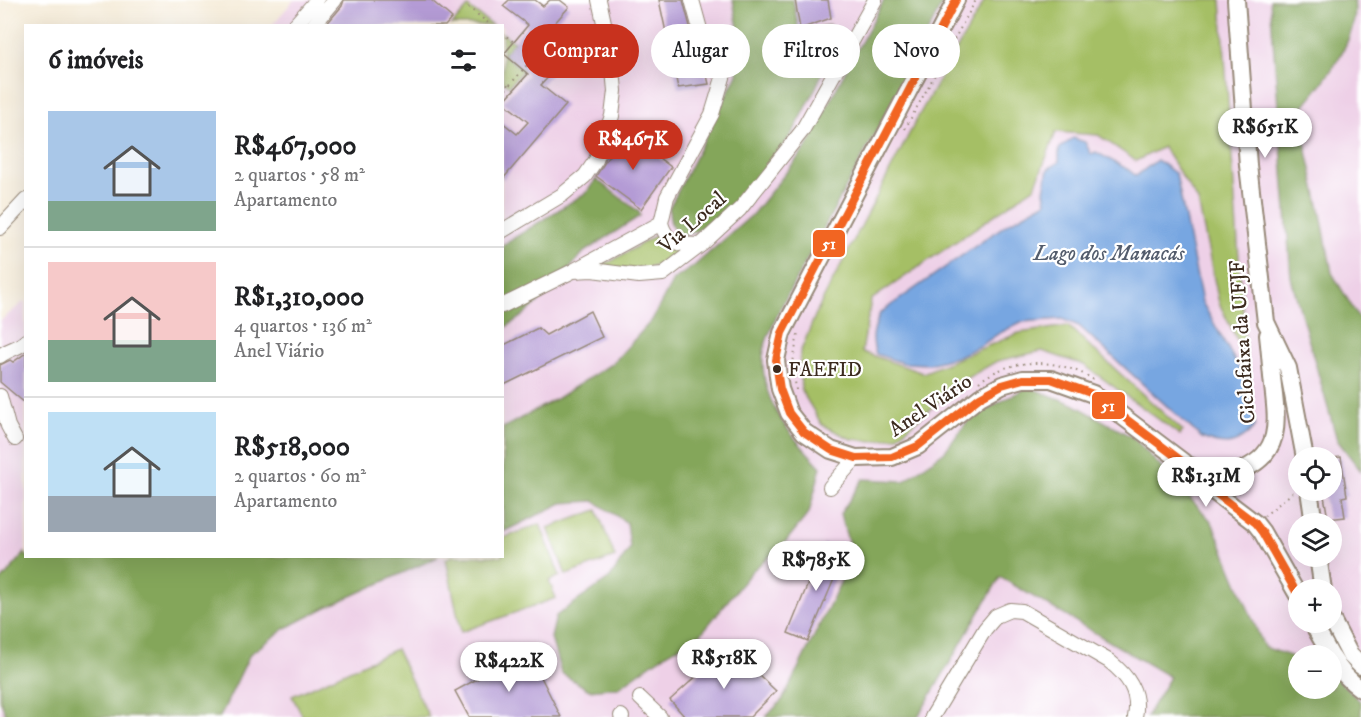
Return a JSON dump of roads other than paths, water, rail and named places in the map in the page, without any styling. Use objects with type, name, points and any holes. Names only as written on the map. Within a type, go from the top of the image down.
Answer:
[{"type":"main road","name":"Anel Viário","points":[[956,0],[782,333],[777,360],[778,376],[789,413],[804,432],[831,450],[856,458],[892,457],[918,446],[980,397],[1002,385],[1023,379],[1050,379],[1093,394],[1183,462],[1209,488],[1255,523],[1289,579]]},
{"type":"main road","points":[[1183,462],[1207,474],[1222,475],[1239,472],[1259,460],[1271,445],[1276,430],[1248,165],[1236,0]]},
{"type":"main road","points":[[1266,322],[1288,368],[1303,447]]},
{"type":"main road","points":[[1339,633],[1350,655],[1361,666]]},
{"type":"main road","points":[[1342,671],[1361,689]]},
{"type":"street","points":[[296,24],[317,0]]},
{"type":"street","points":[[315,24],[335,0]]},
{"type":"street","points":[[504,230],[562,195],[585,176],[596,160],[612,116],[615,91],[612,59],[599,0]]},
{"type":"street","points":[[693,0],[699,24]]},
{"type":"street","name":"Via Local","points":[[860,25],[874,0]]},
{"type":"street","points":[[702,245],[679,245],[672,242],[667,237],[661,223],[667,197],[712,114],[722,78]]},
{"type":"street","name":"Via Local","points":[[504,305],[573,271],[592,270],[639,276],[663,274],[702,245],[740,209],[802,131],[817,108],[832,78]]},
{"type":"street","points":[[1,226],[24,202]]},
{"type":"street","points":[[573,271],[661,223]]},
{"type":"street","points":[[0,356],[24,342]]},
{"type":"street","points":[[0,396],[8,426],[15,439]]},
{"type":"street","points":[[831,450],[835,470],[832,484],[856,458]]},
{"type":"street","points":[[932,717],[985,629],[996,616],[1010,610],[1022,612],[1109,661],[1121,671],[1134,690],[1137,702],[1135,717]]},
{"type":"street","points":[[640,698],[660,717]]},
{"type":"water","name":"Lago dos Manacás","points":[[1073,138],[1085,142],[1091,154],[1096,152],[1136,176],[1157,160],[1176,174],[1202,302],[1248,384],[1255,426],[1243,438],[1225,444],[1202,438],[1079,326],[1062,319],[1021,322],[956,357],[929,364],[903,363],[876,354],[873,343],[880,313],[1007,224],[1046,202],[1044,191],[1048,169],[1059,162],[1059,149]]},
{"type":"place","name":"FAEFID","points":[[777,369]]}]
